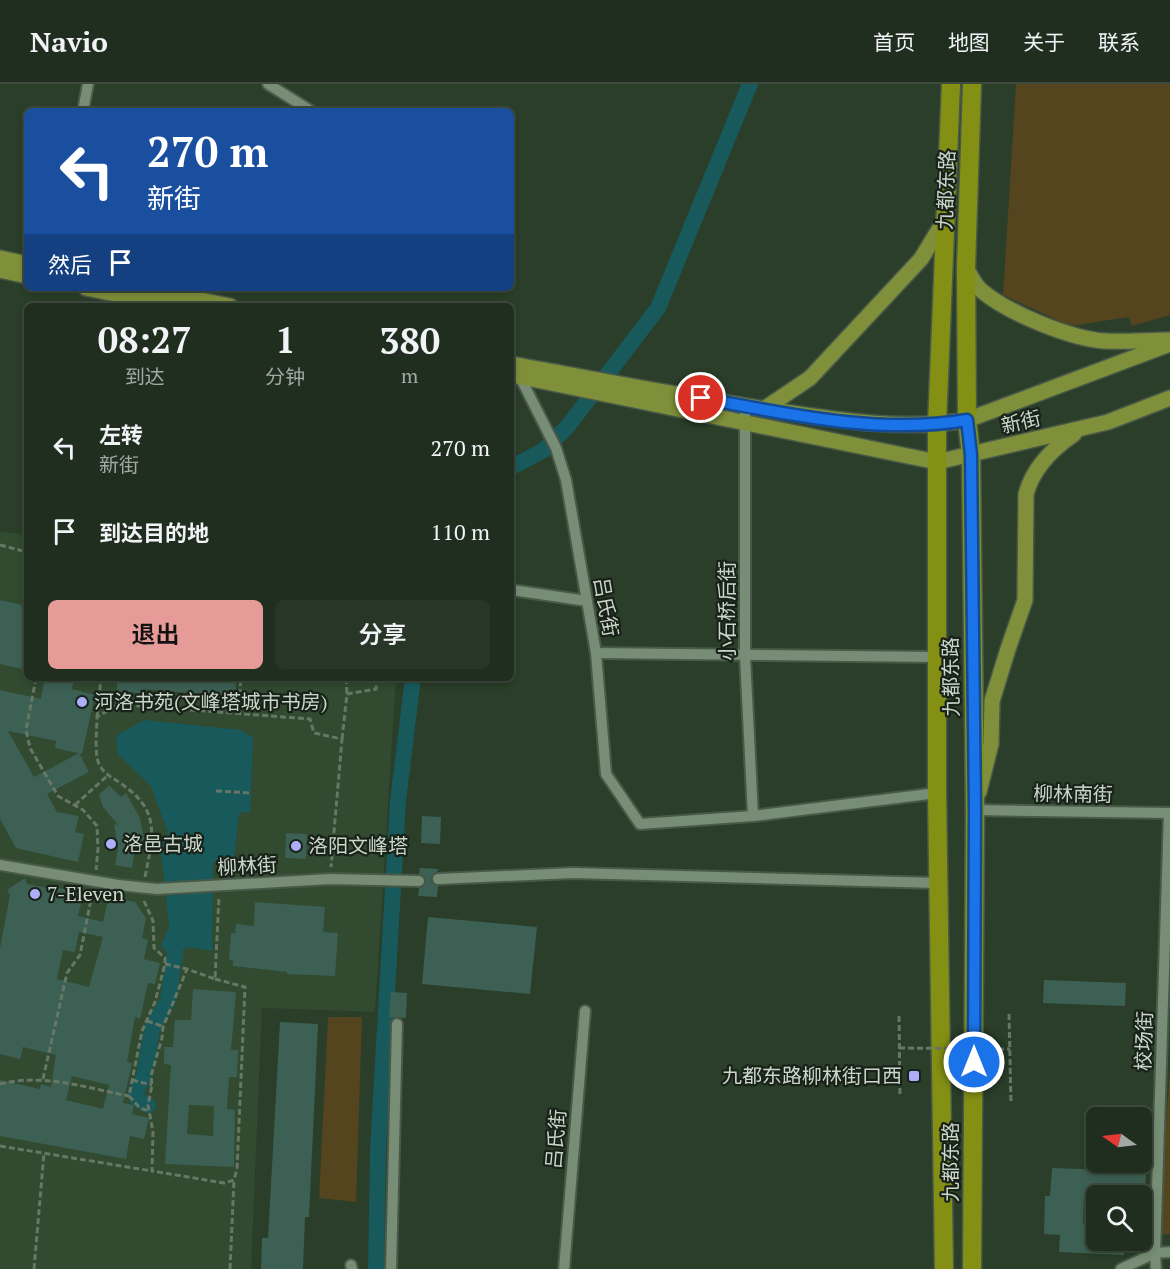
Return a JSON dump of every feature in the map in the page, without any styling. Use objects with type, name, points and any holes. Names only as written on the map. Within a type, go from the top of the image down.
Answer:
[{"type":"highway","name":"九都东路","points":[[944,1269],[937,793],[937,425],[951,84]]},
{"type":"highway","name":"九都东路","points":[[972,84],[966,268],[967,420],[971,455],[975,810],[972,1269]]},
{"type":"main road","points":[[764,409],[810,378],[921,260],[946,218]]},
{"type":"main road","points":[[0,258],[24,263]]},
{"type":"main road","points":[[966,268],[980,290],[1004,307],[1059,330],[1104,341],[1170,342]]},
{"type":"main road","points":[[0,270],[24,275]]},
{"type":"main road","points":[[101,291],[159,303]]},
{"type":"main road","points":[[157,291],[215,303]]},
{"type":"main road","name":"新街","points":[[633,393],[745,406],[863,424],[937,425],[967,420],[1170,342]]},
{"type":"main road","points":[[514,370],[633,393]]},
{"type":"main road","name":"新街","points":[[633,393],[745,423],[937,462],[1108,422],[1170,398]]},
{"type":"main road","points":[[975,810],[991,744],[992,701],[1027,589],[1025,507],[1030,479],[1057,445],[1081,429]]},
{"type":"street","points":[[84,108],[88,84]]},
{"type":"street","points":[[268,84],[306,108]]},
{"type":"street","name":"吕氏街","points":[[514,370],[556,448],[566,480],[596,653],[606,774],[640,824],[753,816]]},
{"type":"street","name":"小石桥后街","points":[[745,406],[745,656],[753,816]]},
{"type":"street","points":[[514,590],[587,601]]},
{"type":"street","points":[[596,653],[936,657]]},
{"type":"street","points":[[753,816],[937,793]]},
{"type":"street","name":"柳林南街","points":[[975,810],[1169,813]]},
{"type":"street","name":"校场街","points":[[1156,1269],[1169,813]]},
{"type":"street","name":"柳林街","points":[[0,865],[157,889],[330,879],[419,881]]},
{"type":"street","points":[[438,879],[573,873],[938,883]]},
{"type":"street","name":"吕氏街","points":[[564,1269],[585,1011]]},
{"type":"street","points":[[391,1269],[398,1024]]},
{"type":"street","points":[[1121,1269],[1155,1253],[1170,1252]]},
{"type":"path","points":[[0,545],[24,551]]},
{"type":"path","points":[[101,681],[96,717],[98,762],[107,776],[141,798],[152,827],[139,887],[153,921],[154,948],[165,958],[165,964],[142,1031],[138,1062],[129,1096]]},
{"type":"path","points":[[238,713],[241,681]]},
{"type":"path","points":[[330,879],[347,694],[346,681]]},
{"type":"path","points":[[347,694],[376,689],[377,681]]},
{"type":"path","points":[[96,717],[114,707],[126,705],[310,719],[314,733],[342,739]]},
{"type":"path","points":[[75,805],[107,776]]},
{"type":"path","points":[[216,791],[251,793]]},
{"type":"path","points":[[216,979],[219,885]]},
{"type":"path","points":[[165,964],[244,987],[237,1169],[234,1180],[230,1269]]},
{"type":"path","points":[[152,1171],[153,1132],[148,1105],[153,1064],[162,1038],[163,1026],[187,969]]},
{"type":"path","points":[[1010,1014],[1011,1104]]},
{"type":"path","points":[[899,1016],[900,1096]]},
{"type":"path","points":[[147,1021],[163,1026]]},
{"type":"path","points":[[899,1048],[1010,1049]]},
{"type":"path","points":[[0,1084],[15,1080],[46,1079],[129,1096],[140,1108],[149,1111]]},
{"type":"path","points":[[132,1080],[152,1085]]},
{"type":"path","points":[[0,1146],[224,1183],[234,1180]]},
{"type":"path","points":[[34,1269],[44,1153]]},
{"type":"shaded area","points":[[1016,84],[1170,84],[1170,315],[1132,326],[1129,317],[1070,326],[1003,295]]},
{"type":"shaded area","name":"洛邑古城","points":[[0,531],[24,535],[24,681],[396,681],[375,1012],[262,1008],[251,1269],[0,1269]]},
{"type":"shaded area","points":[[328,1017],[362,1017],[356,1202],[319,1198]]},
{"type":"shaded area","points":[[1170,1069],[1170,1234],[1158,1235]]},
{"type":"water","points":[[144,720],[241,730],[253,738],[250,812],[239,813],[234,859],[213,862],[212,951],[190,947],[169,954],[161,946],[169,926],[159,844],[168,833],[151,786],[118,754],[116,736]]},
{"type":"building","points":[[0,600],[24,605],[24,669],[0,664]]},
{"type":"building","points":[[44,681],[73,681],[72,689],[95,695],[82,754],[79,753],[89,772],[47,794],[57,812],[79,816],[75,832],[84,834],[78,862],[16,848],[0,819],[0,690],[41,699]],"holes":[[[8,731],[56,741],[55,748],[79,753],[34,777]]]},
{"type":"building","points":[[117,681],[236,681],[235,696],[141,689],[140,693],[117,692]]},
{"type":"building","points":[[109,785],[121,797],[126,793],[140,818],[144,840],[136,842],[132,868],[115,865],[118,848],[114,824],[118,825],[103,807],[99,795]]},
{"type":"building","points":[[422,816],[441,817],[440,844],[421,843]]},
{"type":"building","name":"洛阳文峰塔","points":[[286,833],[307,834],[306,859],[285,858]]},
{"type":"building","points":[[420,868],[439,869],[431,879],[432,883],[438,886],[437,897],[418,896],[419,888],[423,887],[426,882],[425,877],[419,874]]},
{"type":"building","points":[[25,878],[27,884],[53,889],[54,886],[83,895],[78,916],[103,922],[108,900],[116,902],[117,898],[135,902],[146,918],[142,938],[148,940],[144,959],[160,963],[155,984],[148,983],[140,1019],[135,1017],[127,1062],[132,1063],[123,1103],[134,1105],[132,1114],[149,1118],[144,1139],[130,1136],[126,1159],[0,1136],[0,1080],[40,1089],[41,1084],[51,1087],[56,1055],[23,1047],[20,1059],[0,1054],[0,948],[10,895],[7,890]],"holes":[[[79,932],[103,937],[89,987],[57,979],[63,950],[75,952]],[[72,1076],[109,1085],[103,1109],[66,1100]]]},
{"type":"building","points":[[255,902],[325,907],[323,932],[338,933],[335,976],[287,974],[287,972],[233,966],[233,960],[229,960],[231,933],[235,933],[236,924],[254,926]]},
{"type":"building","points":[[428,917],[537,927],[530,994],[422,984]]},
{"type":"building","points":[[1044,980],[1126,983],[1125,1006],[1043,1003]]},
{"type":"building","points":[[193,989],[236,992],[231,1050],[238,1050],[237,1077],[229,1077],[227,1109],[235,1110],[234,1167],[165,1164],[171,1065],[164,1064],[164,1047],[173,1047],[175,1020],[191,1020]],"holes":[[[189,1105],[214,1106],[213,1136],[187,1134]]]},
{"type":"building","points":[[391,992],[407,993],[406,1018],[389,1017]]},
{"type":"building","points":[[280,1022],[318,1024],[309,1217],[305,1217],[303,1269],[261,1269],[262,1238],[268,1238]]},
{"type":"building","points":[[1052,1168],[1086,1169],[1086,1173],[1146,1173],[1145,1185],[1086,1185],[1083,1224],[1086,1224],[1086,1251],[1124,1251],[1124,1255],[1059,1252],[1060,1235],[1044,1234],[1045,1196],[1050,1196]]},
{"type":"waterway","points":[[514,466],[544,450],[568,426],[658,308],[750,84]]},
{"type":"waterway","points":[[376,1269],[378,1150],[398,801],[413,681]]},
{"type":"waterway","points":[[148,1105],[137,1098],[136,1092],[144,1076],[152,1029],[168,1000],[175,952]]},
{"type":"place","name":"河洛书苑(文峰塔城市书房)","points":[[82,702]]},
{"type":"place","name":"洛邑古城","points":[[111,844]]},
{"type":"place","name":"洛阳文峰塔","points":[[296,846]]},
{"type":"place","name":"7-Eleven","points":[[35,894]]},
{"type":"place","name":"九都东路柳林街口西","points":[[914,1076]]},
{"type":"route","points":[[701,398],[863,424],[937,425],[967,420],[971,455],[975,766],[974,1062]]}]
